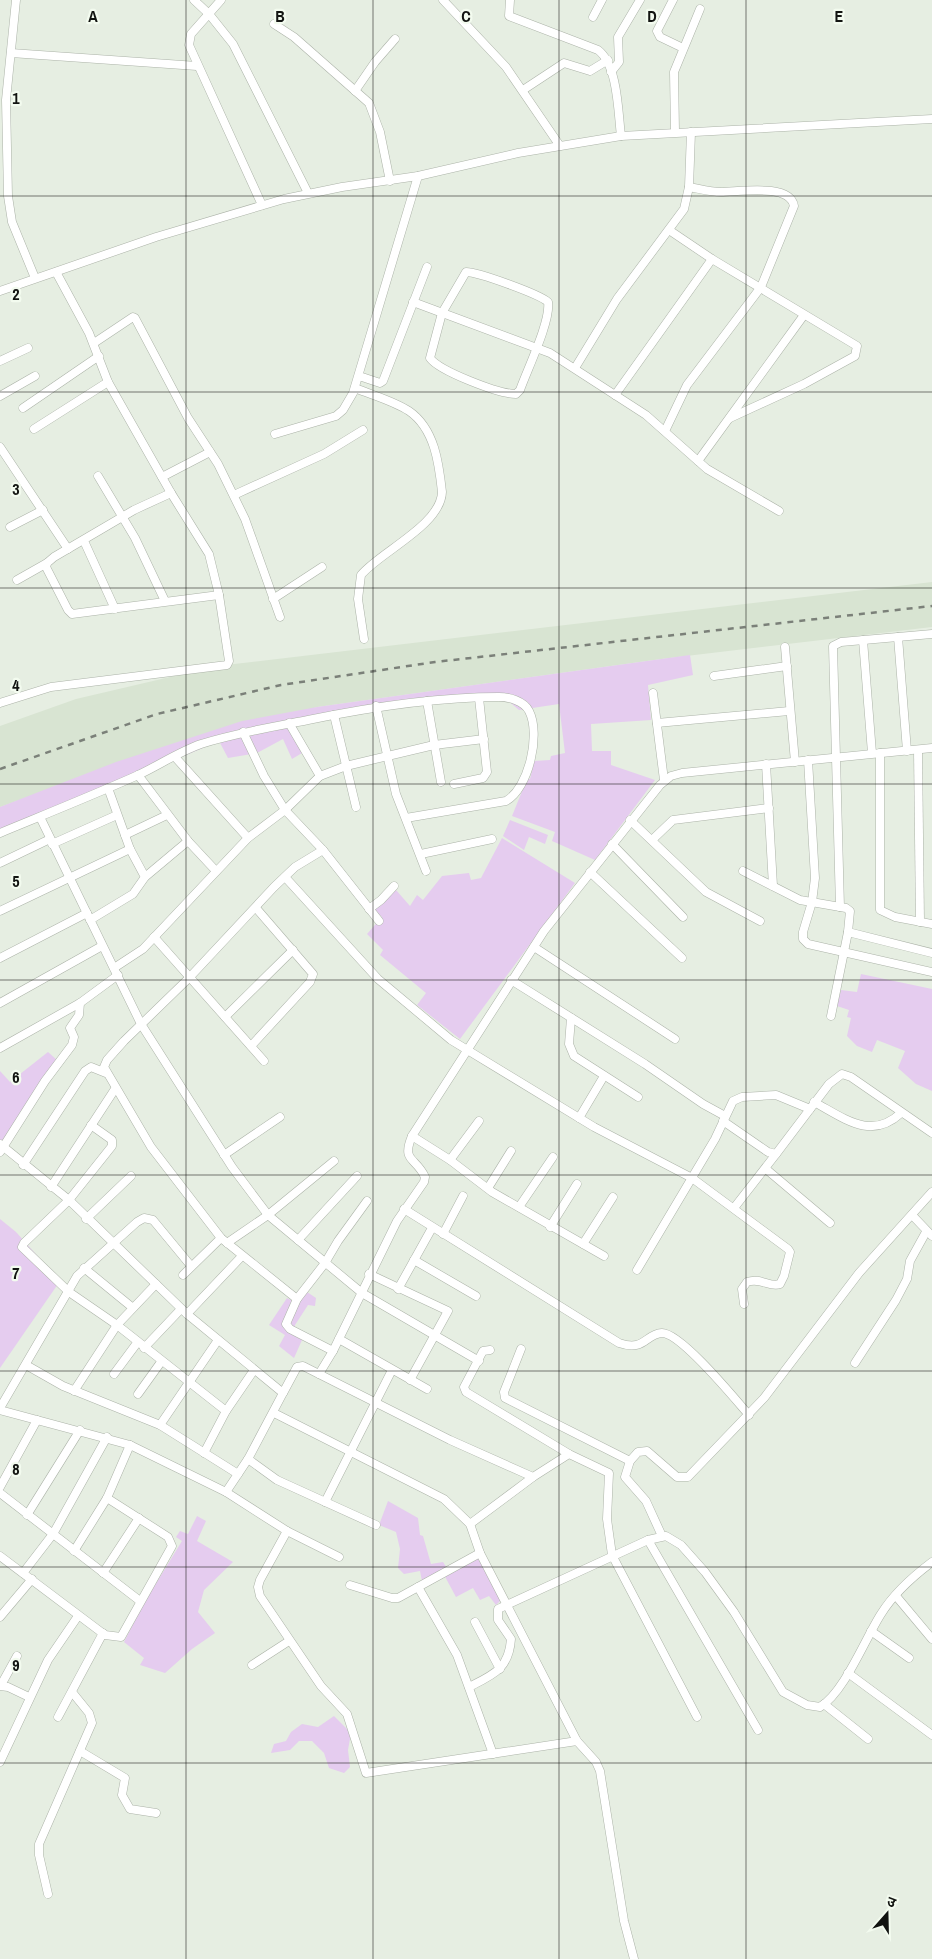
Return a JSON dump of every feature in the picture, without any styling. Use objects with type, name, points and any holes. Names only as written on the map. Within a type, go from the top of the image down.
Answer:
[{"type":"street","points":[[16,0],[6,100],[9,211],[35,278]]},
{"type":"street","points":[[194,0],[209,14],[233,44],[308,193]]},
{"type":"street","points":[[221,0],[191,34],[189,40],[190,53],[262,205]]},
{"type":"street","points":[[444,0],[506,68],[560,146]]},
{"type":"street","points":[[510,0],[509,16],[598,50],[608,60],[621,136]]},
{"type":"street","points":[[593,17],[602,0]]},
{"type":"street","points":[[611,72],[619,62],[618,38],[640,0]]},
{"type":"street","points":[[673,0],[657,31],[660,37],[683,48]]},
{"type":"street","points":[[676,132],[674,72],[700,9]]},
{"type":"street","points":[[274,24],[294,37],[369,104],[377,125],[390,181]]},
{"type":"street","points":[[355,91],[375,62],[395,39]]},
{"type":"street","points":[[11,53],[197,66]]},
{"type":"street","points":[[523,90],[561,64],[568,62],[590,71],[608,60]]},
{"type":"street","points":[[0,292],[35,278],[156,237],[308,193],[418,176],[560,146],[621,136],[676,132],[932,119]]},
{"type":"street","points":[[575,368],[617,299],[684,209],[689,187],[690,132]]},
{"type":"street","points":[[275,434],[336,416],[343,410],[359,376],[418,176]]},
{"type":"street","points":[[665,431],[687,385],[761,287],[794,206],[793,201],[786,194],[776,192],[721,192],[689,187]]},
{"type":"street","points":[[669,230],[712,259],[858,346],[857,353],[804,384],[730,418]]},
{"type":"street","points":[[615,395],[712,259]]},
{"type":"street","points":[[359,376],[380,382],[383,381],[427,267]]},
{"type":"street","points":[[0,703],[52,687],[227,665],[229,657],[219,595],[212,564],[206,548],[171,493],[108,382],[94,343],[56,272]]},
{"type":"street","points":[[466,272],[502,282],[541,297],[548,302],[547,314],[537,347],[519,392],[512,394],[490,388],[432,361],[430,354],[442,313],[466,272]]},
{"type":"street","points":[[413,302],[537,347],[575,368],[665,431],[719,477],[780,511]]},
{"type":"street","points":[[698,461],[804,315]]},
{"type":"street","points":[[94,343],[133,317],[135,318],[188,418],[234,495],[245,519],[280,617]]},
{"type":"street","points":[[0,361],[28,348]]},
{"type":"street","points":[[23,408],[99,356]]},
{"type":"street","points":[[0,396],[35,376]]},
{"type":"street","points":[[34,429],[108,382]]},
{"type":"street","points":[[355,388],[409,411],[425,428],[435,450],[442,492],[442,499],[431,516],[361,575],[358,599],[364,639]]},
{"type":"street","points":[[234,495],[324,454],[363,430]]},
{"type":"street","points":[[0,447],[68,549]]},
{"type":"street","points":[[162,477],[210,452]]},
{"type":"street","points":[[98,476],[148,563],[165,601]]},
{"type":"street","points":[[17,580],[123,517],[171,493]]},
{"type":"street","points":[[10,527],[43,510]]},
{"type":"street","points":[[84,541],[115,609]]},
{"type":"street","points":[[47,563],[46,567],[70,613],[219,595]]},
{"type":"street","points":[[273,599],[322,567]]},
{"type":"street","points":[[840,907],[832,650],[836,643],[932,634]]},
{"type":"street","points":[[898,637],[908,751]]},
{"type":"street","points":[[863,640],[876,753],[880,910],[895,917],[932,924]]},
{"type":"street","points":[[786,647],[789,711],[795,762]]},
{"type":"street","points":[[714,676],[787,666]]},
{"type":"street","points":[[653,693],[664,780]]},
{"type":"street","points":[[454,784],[486,776],[479,698]]},
{"type":"street","points":[[0,833],[138,775],[199,745],[243,732],[376,706],[427,701],[506,698],[521,703],[529,711],[532,752],[524,779],[517,791],[506,801],[406,818]]},
{"type":"street","points":[[427,701],[441,782]]},
{"type":"street","points":[[376,706],[396,794],[421,854],[426,871]]},
{"type":"street","points":[[657,723],[789,711]]},
{"type":"street","points":[[334,715],[356,807]]},
{"type":"street","points":[[289,724],[320,776]]},
{"type":"street","points":[[243,732],[264,776],[285,810],[322,850],[379,921]]},
{"type":"street","points":[[0,1048],[80,1003],[143,949],[248,838],[285,810],[320,776],[346,766],[434,745],[484,739]]},
{"type":"street","points":[[319,1374],[333,1351],[362,1293],[369,1274],[404,1209],[425,1177],[408,1158],[407,1147],[412,1136],[534,947],[630,820],[664,780],[682,773],[932,748]]},
{"type":"street","points":[[918,750],[920,922]]},
{"type":"street","points":[[174,756],[248,838]]},
{"type":"street","points":[[808,760],[815,878],[812,902],[803,932],[803,940],[808,944],[932,972]]},
{"type":"street","points":[[766,764],[772,886]]},
{"type":"street","points":[[138,775],[188,841],[216,871]]},
{"type":"street","points":[[108,788],[130,849],[145,877]]},
{"type":"street","points":[[652,840],[669,822],[678,819],[769,808]]},
{"type":"street","points":[[0,863],[117,815]]},
{"type":"street","points":[[125,835],[168,815]]},
{"type":"street","points":[[40,817],[140,1024],[224,1155],[268,1215],[362,1293],[479,1361]]},
{"type":"street","points":[[630,820],[706,892],[760,921]]},
{"type":"street","points":[[421,854],[492,840]]},
{"type":"street","points":[[0,958],[133,894],[145,877],[188,841]]},
{"type":"street","points":[[612,844],[683,917]]},
{"type":"street","points":[[0,911],[130,849]]},
{"type":"street","points":[[297,1299],[224,1240],[151,1147],[115,1089],[104,1067],[107,1060],[140,1024],[188,978],[295,867],[322,850]]},
{"type":"street","points":[[743,871],[800,900],[840,907],[850,912],[848,932],[831,1016]]},
{"type":"street","points":[[590,872],[682,958]]},
{"type":"street","points":[[285,877],[378,979],[468,1051],[579,1118],[692,1178],[790,1252],[780,1284],[774,1286],[759,1280],[747,1282],[742,1289],[744,1304]]},
{"type":"street","points":[[368,909],[382,900],[394,886]]},
{"type":"street","points":[[251,1046],[312,979],[312,971],[256,908]]},
{"type":"street","points":[[848,932],[932,953]]},
{"type":"street","points":[[154,938],[264,1061]]},
{"type":"street","points":[[0,1003],[102,946]]},
{"type":"street","points":[[534,947],[675,1039]]},
{"type":"street","points":[[225,1017],[293,950]]},
{"type":"street","points":[[511,980],[724,1118],[768,1152],[776,1154]]},
{"type":"street","points":[[80,1003],[79,1015],[70,1028],[74,1037],[72,1045],[45,1081],[1,1148],[69,1200],[86,1219],[184,1311],[283,1392]]},
{"type":"street","points":[[572,1018],[569,1039],[574,1056],[638,1097]]},
{"type":"street","points":[[23,1165],[85,1071],[90,1067],[106,1073]]},
{"type":"street","points":[[734,1208],[836,1077],[846,1075],[932,1133]]},
{"type":"street","points":[[579,1118],[604,1076]]},
{"type":"street","points":[[51,1187],[115,1089]]},
{"type":"street","points":[[637,1270],[692,1178],[733,1101],[742,1097],[776,1094],[856,1124],[869,1127],[886,1124],[901,1113]]},
{"type":"street","points":[[224,1155],[280,1117]]},
{"type":"street","points":[[450,1160],[479,1121]]},
{"type":"street","points":[[91,1125],[112,1140],[113,1144],[69,1200],[22,1245],[69,1292],[118,1325],[141,1346],[226,1412]]},
{"type":"street","points":[[412,1136],[450,1160],[488,1188],[550,1227],[604,1256]]},
{"type":"street","points":[[488,1188],[511,1151]]},
{"type":"street","points":[[519,1207],[553,1157]]},
{"type":"street","points":[[183,1275],[191,1266],[224,1240],[268,1215],[334,1162]]},
{"type":"street","points":[[766,1169],[830,1223]]},
{"type":"street","points":[[86,1219],[131,1176]]},
{"type":"street","points":[[298,1240],[357,1176]]},
{"type":"street","points":[[550,1227],[577,1184]]},
{"type":"street","points":[[625,1477],[630,1461],[638,1452],[647,1451],[677,1477],[686,1479],[749,1415],[796,1358],[859,1273],[932,1192]]},
{"type":"street","points":[[443,1234],[464,1196]]},
{"type":"street","points":[[583,1244],[613,1197]]},
{"type":"street","points":[[333,1351],[287,1326],[287,1320],[297,1299],[325,1264],[338,1241],[367,1201]]},
{"type":"street","points":[[404,1209],[432,1228],[549,1297],[619,1343],[638,1345],[658,1334],[663,1333],[671,1336],[702,1363],[749,1415]]},
{"type":"street","points":[[855,1363],[896,1300],[907,1279],[910,1261],[929,1234],[912,1215]]},
{"type":"street","points":[[191,1266],[152,1220],[148,1218],[137,1222],[114,1244],[84,1268],[0,1409],[107,1437],[130,1445],[226,1492],[287,1531],[339,1557]]},
{"type":"street","points":[[398,1289],[432,1228]]},
{"type":"street","points":[[114,1374],[141,1346],[184,1311],[242,1256]]},
{"type":"street","points":[[414,1260],[476,1296]]},
{"type":"street","points":[[84,1268],[133,1308]]},
{"type":"street","points":[[369,1274],[448,1311],[410,1380]]},
{"type":"street","points":[[74,1391],[118,1325],[156,1284]]},
{"type":"street","points":[[339,1339],[427,1389]]},
{"type":"street","points":[[160,1426],[218,1340]]},
{"type":"street","points":[[522,1349],[504,1392],[505,1398],[570,1429],[630,1461]]},
{"type":"street","points":[[490,1350],[483,1351],[464,1387],[466,1392],[569,1454],[610,1475],[625,1477],[646,1501],[662,1536]]},
{"type":"street","points":[[138,1394],[161,1362]]},
{"type":"street","points":[[26,1365],[74,1391],[160,1426],[238,1474]]},
{"type":"street","points":[[226,1492],[248,1459],[297,1367],[303,1366],[450,1440],[533,1477]]},
{"type":"street","points":[[204,1454],[226,1412],[254,1370]]},
{"type":"street","points":[[325,1502],[392,1370]]},
{"type":"street","points":[[274,1413],[444,1499],[470,1524],[480,1553],[577,1741],[596,1762],[600,1771],[624,1921],[634,1959]]},
{"type":"street","points":[[0,1487],[37,1420]]},
{"type":"street","points":[[28,1515],[80,1430]]},
{"type":"street","points":[[23,1573],[53,1534],[107,1437]]},
{"type":"street","points":[[74,1551],[107,1498],[130,1445]]},
{"type":"street","points":[[470,1524],[499,1501],[569,1454]]},
{"type":"street","points":[[248,1459],[277,1480],[376,1525]]},
{"type":"street","points":[[610,1475],[608,1519],[612,1555],[697,1717]]},
{"type":"street","points":[[0,1493],[140,1601]]},
{"type":"street","points":[[0,1556],[103,1634],[113,1638],[121,1637],[172,1546],[168,1537],[107,1498]]},
{"type":"street","points":[[103,1573],[139,1518]]},
{"type":"street","points":[[287,1531],[258,1587],[265,1606],[289,1641],[321,1686],[347,1714],[366,1772],[577,1741]]},
{"type":"street","points":[[469,1687],[500,1670],[509,1653],[511,1639],[498,1620],[498,1609],[612,1555],[662,1536],[672,1538],[681,1545],[705,1572],[734,1612],[783,1692],[815,1708],[824,1704],[848,1673],[881,1613],[910,1578],[932,1562]]},
{"type":"street","points":[[648,1540],[758,1730]]},
{"type":"street","points":[[350,1585],[392,1598],[403,1597],[480,1553]]},
{"type":"street","points":[[0,1617],[32,1579]]},
{"type":"street","points":[[418,1588],[457,1655],[493,1754]]},
{"type":"street","points":[[896,1596],[932,1639]]},
{"type":"street","points":[[0,1762],[29,1697],[56,1645],[78,1616]]},
{"type":"street","points":[[475,1622],[500,1670]]},
{"type":"street","points":[[871,1631],[909,1658]]},
{"type":"street","points":[[58,1718],[103,1634]]},
{"type":"street","points":[[252,1665],[289,1641]]},
{"type":"street","points":[[17,1656],[0,1686],[29,1697]]},
{"type":"street","points":[[848,1673],[932,1735]]},
{"type":"street","points":[[48,1894],[39,1855],[39,1844],[92,1723],[88,1713],[72,1692]]},
{"type":"street","points":[[824,1704],[868,1739]]},
{"type":"street","points":[[80,1751],[125,1778],[122,1795],[130,1809],[156,1813]]},
{"type":"shaded area","points":[[932,582],[932,627],[661,659],[317,707],[45,791],[0,807],[0,726],[76,699],[217,666]]},
{"type":"shaded area","points":[[690,655],[693,675],[648,685],[651,720],[591,724],[592,751],[611,751],[611,765],[655,780],[595,860],[552,841],[555,832],[512,816],[527,779],[530,779],[534,761],[550,760],[551,756],[565,753],[559,704],[519,710],[507,700],[497,699],[373,709],[296,726],[307,750],[292,759],[283,739],[257,753],[228,758],[219,741],[0,835],[0,807],[116,762],[242,721],[317,707]]},
{"type":"shaded area","points":[[510,820],[548,835],[545,844],[529,837],[524,850],[503,836]]},
{"type":"shaded area","points":[[502,838],[575,883],[460,1039],[417,1005],[426,993],[380,955],[383,950],[367,934],[382,917],[374,910],[396,890],[410,906],[417,895],[423,900],[442,876],[469,873],[471,880],[481,878]]},
{"type":"shaded area","points":[[861,974],[932,989],[932,1091],[916,1084],[898,1068],[905,1051],[877,1040],[872,1052],[857,1046],[847,1036],[851,1018],[847,1017],[849,1010],[837,1006],[841,990],[857,992]]},
{"type":"shaded area","points":[[48,1052],[58,1061],[43,1079],[0,1144],[0,1071],[10,1082]]},
{"type":"shaded area","points":[[0,1219],[16,1232],[60,1281],[0,1368]]},
{"type":"shaded area","points":[[307,1292],[316,1298],[315,1306],[308,1305],[295,1325],[294,1335],[302,1340],[294,1358],[279,1346],[285,1335],[269,1325],[287,1298],[298,1304]]},
{"type":"shaded area","points":[[388,1501],[418,1518],[420,1535],[423,1536],[431,1564],[443,1562],[450,1573],[478,1557],[501,1600],[496,1605],[489,1596],[480,1600],[473,1588],[456,1597],[442,1571],[422,1581],[420,1571],[404,1574],[398,1568],[400,1549],[396,1532],[379,1525]]},
{"type":"shaded area","points":[[197,1516],[206,1521],[197,1541],[233,1562],[204,1590],[198,1612],[215,1633],[192,1649],[165,1673],[140,1665],[144,1658],[124,1642],[144,1603],[182,1541],[176,1537],[180,1531],[188,1534]]},
{"type":"shaded area","points":[[334,1716],[351,1733],[348,1750],[350,1767],[344,1773],[329,1768],[324,1753],[312,1741],[299,1741],[290,1750],[271,1753],[274,1744],[286,1741],[291,1732],[302,1724],[318,1727]]},
{"type":"railway","points":[[0,769],[157,714],[281,685],[435,662],[932,606]]}]
